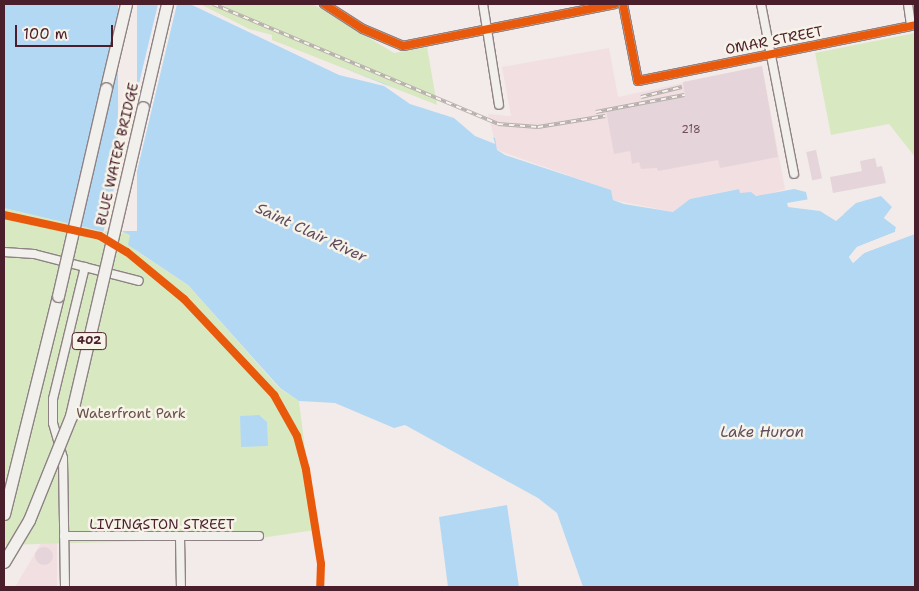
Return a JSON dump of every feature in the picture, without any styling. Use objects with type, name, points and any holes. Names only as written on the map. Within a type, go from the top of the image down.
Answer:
[{"type":"highway","name":"BLUE WATER BRIDGE","points":[[4,514],[126,4]]},
{"type":"highway","name":"BLUE WATER BRIDGE","points":[[4,562],[29,520],[71,416],[167,4]]},
{"type":"street","points":[[324,4],[363,29],[403,46],[615,4]]},
{"type":"street","points":[[483,4],[498,104]]},
{"type":"street","name":"OMAR STREET","points":[[623,4],[638,81],[913,25]]},
{"type":"street","points":[[761,4],[769,54],[794,174]]},
{"type":"street","points":[[908,4],[913,25]]},
{"type":"street","points":[[4,252],[34,254],[139,281]]},
{"type":"street","points":[[65,587],[63,458],[53,423],[53,399],[84,267]]},
{"type":"street","name":"LIVINGSTON STREET","points":[[64,536],[259,536]]},
{"type":"street","points":[[180,537],[181,587]]},
{"type":"shaded area","points":[[609,48],[618,97],[762,66],[785,189],[762,196],[740,194],[739,189],[727,191],[690,199],[673,212],[613,200],[610,190],[497,150],[488,114],[511,116],[502,67]]},
{"type":"shaded area","points":[[41,543],[57,543],[57,587],[15,587]]},
{"type":"green space","points":[[195,4],[313,4],[394,53],[427,47],[438,110],[248,31]]},
{"type":"green space","points":[[915,33],[915,157],[889,124],[831,135],[815,53]]},
{"type":"green space","name":"Waterfront Park","points":[[4,208],[105,232],[107,225],[131,235],[135,250],[188,285],[279,388],[299,401],[315,530],[261,538],[4,545]]},
{"type":"water","points":[[4,4],[195,4],[269,41],[383,83],[495,138],[497,150],[505,155],[611,190],[613,200],[624,204],[673,212],[690,199],[739,189],[740,193],[751,192],[756,196],[794,189],[806,192],[808,201],[839,218],[856,203],[881,196],[892,207],[884,218],[896,227],[895,232],[857,247],[849,257],[853,263],[864,253],[915,234],[915,587],[583,587],[557,513],[538,498],[405,425],[394,428],[335,403],[299,401],[280,388],[188,285],[128,245],[130,235],[107,225],[105,232],[4,208]]},
{"type":"water","points":[[259,415],[267,422],[268,446],[241,447],[240,416]]},
{"type":"water","points":[[507,505],[519,587],[448,587],[439,517]]},
{"type":"pier","points":[[118,4],[137,4],[137,231],[118,231]]},
{"type":"pier","points":[[158,4],[177,4],[122,234],[109,228],[103,234]]},
{"type":"pier","points":[[190,4],[200,4],[249,29],[272,35],[272,40],[465,116],[491,128],[495,144],[475,136],[454,118],[410,104],[384,86],[339,75]]},
{"type":"pier","points":[[810,199],[833,207],[839,214],[844,214],[836,221],[820,211],[788,207],[787,203]]},
{"type":"pier","points":[[894,205],[887,219],[899,226],[897,233],[859,249],[852,259],[863,250],[899,239],[864,253],[853,263],[849,257],[857,247],[895,232],[896,227],[884,218]]},
{"type":"building","points":[[762,66],[778,157],[720,168],[718,160],[658,171],[657,168],[641,169],[639,162],[632,164],[630,151],[614,154],[606,110],[685,96],[683,82]]},
{"type":"building","points":[[816,150],[822,178],[812,180],[806,152]]},
{"type":"building","points":[[875,158],[877,167],[882,166],[886,183],[833,193],[830,177],[862,171],[860,161]]},
{"type":"building","points":[[40,547],[48,547],[53,552],[51,563],[40,565],[35,560],[35,552]]},
{"type":"railway","points":[[213,4],[498,124],[538,127],[605,116]]},
{"type":"railway","points":[[641,97],[682,87]]},
{"type":"railway","points":[[596,112],[684,95]]},
{"type":"cycle path","points":[[324,4],[363,29],[403,46],[615,4]]},
{"type":"cycle path","points":[[623,4],[638,81],[915,25]]},
{"type":"cycle path","points":[[4,215],[100,236],[127,252],[184,299],[274,395],[297,436],[306,470],[321,564],[320,587]]},
{"type":"water label","name":"Saint Clair River","points":[[311,233]]},
{"type":"water label","name":"Lake Huron","points":[[762,433]]}]
